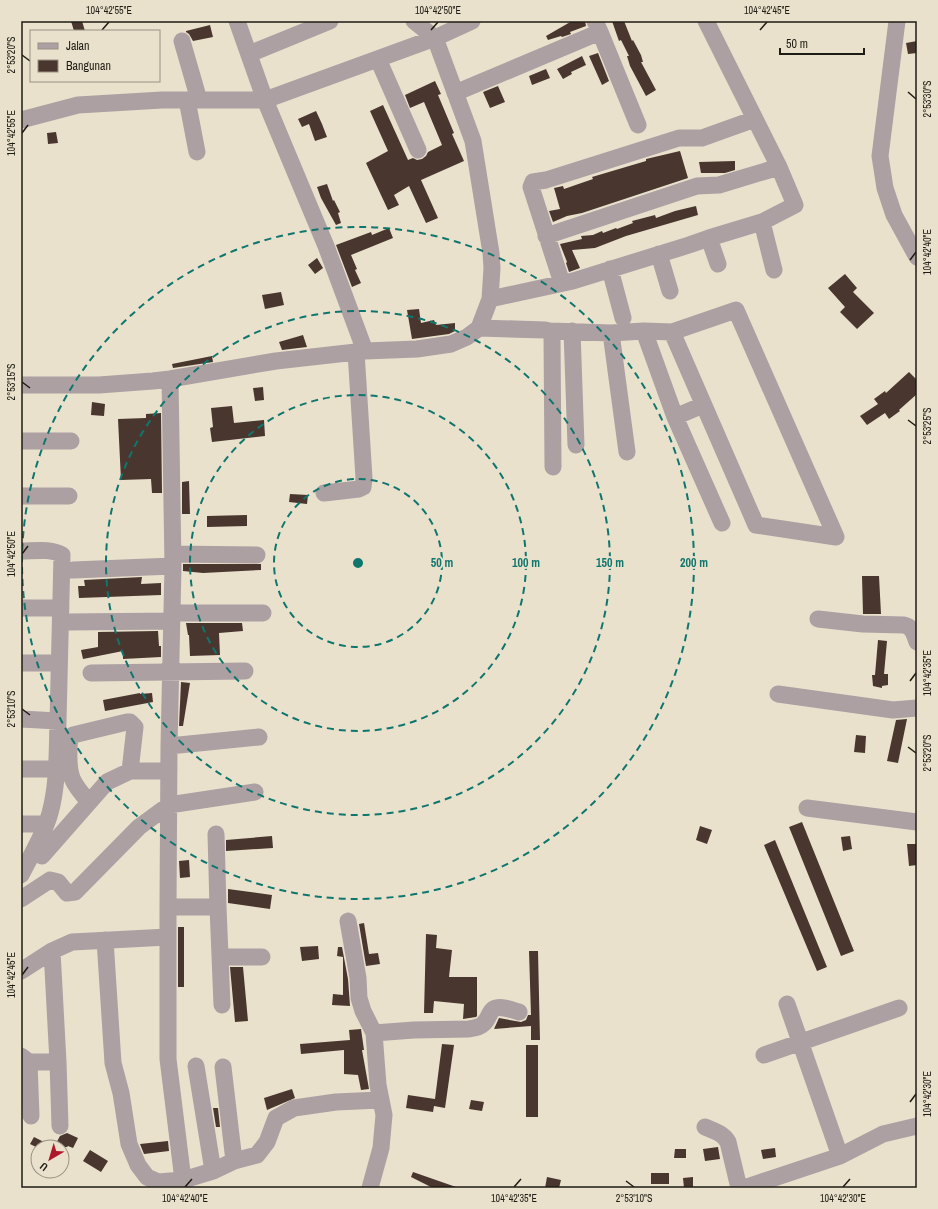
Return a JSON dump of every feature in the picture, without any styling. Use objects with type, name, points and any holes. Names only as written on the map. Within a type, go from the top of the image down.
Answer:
[{"type":"street","points":[[237,21],[265,100],[326,246],[360,351],[364,487],[359,489],[324,493]]},
{"type":"street","points":[[249,54],[330,21]]},
{"type":"street","points":[[21,385],[99,385],[170,380],[276,361],[360,351],[418,349],[451,344],[467,337],[480,328],[490,299],[491,253],[473,141],[435,38],[414,21]]},
{"type":"street","points":[[21,120],[78,105],[193,100],[265,100],[435,38],[472,21]]},
{"type":"street","points":[[490,299],[562,283],[610,269],[762,222],[795,206],[779,167],[706,21]]},
{"type":"street","points":[[897,21],[880,156],[885,188],[894,215],[917,257]]},
{"type":"street","points":[[456,93],[597,26],[638,125]]},
{"type":"street","points":[[182,41],[193,100],[197,152]]},
{"type":"street","points":[[378,59],[418,150]]},
{"type":"street","points":[[562,283],[531,187],[533,182],[546,180],[679,138],[702,138],[755,119]]},
{"type":"street","points":[[546,236],[697,186],[719,184],[779,167]]},
{"type":"street","points":[[762,222],[774,270]]},
{"type":"street","points":[[709,238],[718,264]]},
{"type":"street","points":[[659,254],[670,291]]},
{"type":"street","points":[[610,269],[623,318]]},
{"type":"street","points":[[480,328],[611,333],[644,331],[672,332],[736,310],[836,537],[756,525],[672,332]]},
{"type":"street","points":[[550,331],[552,336],[553,467]]},
{"type":"street","points":[[572,331],[576,445]]},
{"type":"street","points":[[644,331],[675,417],[722,523]]},
{"type":"street","points":[[611,333],[627,452]]},
{"type":"street","points":[[170,380],[173,560],[169,746],[168,1059],[183,1180]]},
{"type":"street","points":[[675,417],[703,405]]},
{"type":"street","points":[[21,441],[71,441]]},
{"type":"street","points":[[21,496],[69,496]]},
{"type":"street","points":[[21,551],[49,551],[58,552],[62,555],[65,615],[59,663],[57,769],[53,799],[46,824],[21,875]]},
{"type":"street","points":[[73,570],[173,560],[257,555]]},
{"type":"street","points":[[21,608],[65,615],[172,617],[263,613]]},
{"type":"street","points":[[818,619],[863,624],[904,624],[909,626],[912,630],[917,642]]},
{"type":"street","points":[[21,663],[59,663]]},
{"type":"street","points":[[91,673],[245,671]]},
{"type":"street","points":[[778,694],[893,710],[917,708]]},
{"type":"street","points":[[21,719],[58,721]]},
{"type":"street","points":[[89,802],[75,786],[68,767],[69,740],[73,735],[130,722],[134,727],[130,771]]},
{"type":"street","points":[[169,746],[259,737]]},
{"type":"street","points":[[21,769],[57,769]]},
{"type":"street","points":[[75,786],[107,782],[130,771],[169,771]]},
{"type":"street","points":[[42,856],[107,782]]},
{"type":"street","points":[[21,899],[50,880],[58,882],[67,893],[75,892],[139,827],[169,805],[255,792]]},
{"type":"street","points":[[807,808],[917,822]]},
{"type":"street","points":[[21,824],[46,824]]},
{"type":"street","points":[[216,834],[222,1005]]},
{"type":"street","points":[[168,907],[218,907]]},
{"type":"street","points":[[348,921],[358,978],[359,998],[363,1011],[374,1033],[375,1058],[380,1100],[384,1115],[383,1135],[370,1188]]},
{"type":"street","points":[[21,971],[52,951],[72,942],[168,936]]},
{"type":"street","points":[[105,940],[113,1063],[121,1093],[129,1144],[138,1165],[147,1177],[158,1185],[213,1172],[234,1161],[256,1155],[267,1142],[276,1118],[294,1108],[336,1102],[380,1100]]},
{"type":"street","points":[[52,951],[60,1126]]},
{"type":"street","points":[[220,957],[262,957]]},
{"type":"street","points":[[787,1004],[840,1156]]},
{"type":"street","points":[[374,1033],[414,1030],[469,1029],[484,1024],[494,1008],[519,1012]]},
{"type":"street","points":[[764,1055],[800,1041],[898,1008]]},
{"type":"street","points":[[31,1116],[25,1059],[58,1062]]},
{"type":"street","points":[[196,1066],[213,1172]]},
{"type":"street","points":[[223,1067],[234,1161]]},
{"type":"street","points":[[744,1188],[840,1156],[883,1134],[917,1126]]},
{"type":"street","points":[[705,1128],[721,1134],[728,1142],[739,1188]]},
{"type":"building","points":[[71,21],[82,21],[85,30],[74,30]]},
{"type":"building","points":[[572,21],[585,21],[586,26],[570,32],[571,34],[548,40],[546,36]]},
{"type":"building","points":[[612,21],[624,21],[632,41],[633,40],[641,55],[643,62],[641,62],[656,90],[646,96],[630,66],[627,56],[629,56],[621,40],[619,41]]},
{"type":"building","points":[[210,25],[213,37],[193,41],[186,32],[186,31]]},
{"type":"building","points":[[917,41],[917,53],[908,54],[906,43]]},
{"type":"building","points":[[598,53],[609,81],[602,85],[589,56]]},
{"type":"building","points":[[582,56],[586,65],[571,72],[572,74],[563,79],[557,69]]},
{"type":"building","points":[[546,69],[550,78],[532,85],[529,76]]},
{"type":"building","points":[[435,81],[441,94],[438,95],[454,133],[452,134],[464,161],[421,180],[438,218],[426,223],[409,186],[394,195],[399,205],[388,210],[366,163],[388,151],[370,111],[383,105],[408,160],[413,158],[417,160],[422,159],[428,152],[442,145],[424,102],[410,108],[405,95]]},
{"type":"building","points":[[498,86],[505,102],[490,108],[483,92]]},
{"type":"building","points":[[316,111],[327,137],[315,141],[309,124],[302,127],[298,119]]},
{"type":"building","points":[[56,132],[58,143],[48,144],[47,133]]},
{"type":"building","points":[[680,151],[688,178],[582,213],[567,216],[553,222],[549,211],[560,209],[554,188],[563,186],[564,189],[593,179],[592,177],[646,161],[646,159]]},
{"type":"building","points":[[735,161],[735,170],[725,173],[701,173],[699,162]]},
{"type":"building","points":[[327,184],[333,201],[334,200],[340,212],[338,213],[341,223],[336,225],[321,198],[317,187]]},
{"type":"building","points":[[696,206],[698,215],[626,236],[595,248],[572,250],[580,268],[569,272],[560,244],[582,239],[581,236],[593,235],[602,231],[603,233],[616,228],[617,229],[633,223],[632,221],[655,215],[656,218],[675,211]]},
{"type":"building","points":[[389,228],[393,238],[351,255],[357,269],[355,270],[361,283],[352,287],[336,245],[371,232],[372,235]]},
{"type":"building","points":[[317,258],[323,268],[315,274],[308,265]]},
{"type":"building","points":[[845,274],[857,288],[853,292],[874,313],[857,329],[840,312],[845,307],[828,288]]},
{"type":"building","points":[[281,292],[284,305],[265,309],[262,295]]},
{"type":"building","points":[[419,309],[421,323],[434,320],[436,325],[455,323],[455,331],[449,334],[412,339],[407,310]]},
{"type":"building","points":[[303,335],[307,347],[282,350],[279,342]]},
{"type":"building","points":[[212,356],[213,362],[173,368],[172,364]]},
{"type":"building","points":[[909,372],[917,380],[917,394],[899,410],[900,411],[889,419],[885,413],[867,425],[860,416],[878,404],[874,399],[885,391],[886,393]]},
{"type":"building","points":[[263,387],[264,400],[255,401],[253,388]]},
{"type":"building","points":[[92,402],[105,404],[104,416],[91,415]]},
{"type":"building","points":[[232,406],[234,423],[264,420],[265,436],[212,442],[210,428],[213,427],[211,408]]},
{"type":"building","points":[[161,413],[162,493],[152,493],[151,479],[121,480],[118,419],[146,418],[146,414]]},
{"type":"building","points":[[189,481],[190,514],[182,514],[182,482]]},
{"type":"building","points":[[290,494],[308,495],[307,504],[289,502]]},
{"type":"building","points":[[247,515],[247,526],[207,527],[207,516]]},
{"type":"building","points":[[183,564],[261,564],[261,570],[203,573],[183,571]]},
{"type":"building","points":[[862,576],[879,576],[881,614],[863,614]]},
{"type":"building","points":[[142,577],[141,584],[161,583],[161,595],[79,598],[78,586],[85,586],[84,580]]},
{"type":"building","points":[[186,623],[242,623],[243,631],[219,633],[220,655],[190,656],[189,635]]},
{"type":"building","points":[[158,631],[159,646],[161,646],[161,657],[123,659],[123,651],[83,659],[81,650],[98,647],[98,632]]},
{"type":"building","points":[[878,640],[887,641],[884,674],[888,674],[888,685],[882,686],[882,688],[873,686],[872,675],[875,675]]},
{"type":"building","points":[[181,682],[190,683],[183,726],[179,726]]},
{"type":"building","points":[[140,693],[152,693],[153,702],[105,711],[103,700]]},
{"type":"building","points":[[907,719],[898,763],[887,761],[896,720]]},
{"type":"building","points":[[856,735],[866,736],[865,753],[854,752]]},
{"type":"building","points":[[802,822],[854,951],[841,956],[789,827]]},
{"type":"building","points":[[700,826],[712,830],[707,844],[696,840]]},
{"type":"building","points":[[272,836],[273,848],[226,851],[226,840]]},
{"type":"building","points":[[850,836],[852,849],[843,851],[841,837]]},
{"type":"building","points":[[775,840],[827,967],[817,971],[764,845]]},
{"type":"building","points":[[907,844],[916,844],[917,865],[909,866]]},
{"type":"building","points":[[189,860],[190,877],[180,878],[179,861]]},
{"type":"building","points":[[228,889],[272,895],[270,909],[228,903]]},
{"type":"building","points":[[364,923],[369,954],[378,953],[380,964],[366,966],[359,924]]},
{"type":"building","points":[[178,927],[184,927],[184,987],[178,987]]},
{"type":"building","points":[[426,934],[437,935],[436,948],[452,950],[449,977],[477,977],[476,1017],[463,1019],[464,1004],[434,1001],[433,1013],[424,1013]]},
{"type":"building","points":[[318,946],[319,959],[302,961],[300,947]]},
{"type":"building","points":[[338,947],[342,947],[348,979],[350,1006],[332,1005],[333,994],[343,995],[343,957],[337,956]]},
{"type":"building","points":[[529,951],[538,951],[540,1040],[531,1040],[531,1026],[494,1029],[499,1018],[521,1022],[526,1020],[528,1015],[531,1015]]},
{"type":"building","points":[[230,967],[243,967],[248,1021],[235,1022]]},
{"type":"building","points":[[361,1029],[364,1050],[362,1050],[369,1089],[361,1090],[358,1075],[344,1074],[344,1050],[301,1054],[300,1044],[350,1040],[349,1030]]},
{"type":"building","points":[[442,1044],[454,1045],[445,1108],[434,1106],[433,1112],[406,1108],[408,1095],[435,1099]]},
{"type":"building","points":[[526,1045],[538,1045],[538,1117],[526,1117]]},
{"type":"building","points":[[292,1089],[295,1098],[267,1110],[264,1098]]},
{"type":"building","points":[[471,1100],[484,1102],[482,1111],[469,1109]]},
{"type":"building","points":[[213,1108],[218,1108],[220,1127],[216,1127]]},
{"type":"building","points":[[67,1133],[78,1138],[73,1148],[70,1147],[70,1139],[58,1139],[60,1136]]},
{"type":"building","points":[[168,1141],[169,1151],[144,1154],[140,1144]]},
{"type":"building","points":[[718,1147],[720,1159],[705,1161],[703,1149]]},
{"type":"building","points":[[775,1148],[776,1157],[763,1159],[761,1150]]},
{"type":"building","points":[[675,1149],[686,1149],[686,1158],[674,1158]]},
{"type":"building","points":[[90,1150],[108,1161],[101,1172],[83,1161]]},
{"type":"building","points":[[413,1172],[456,1188],[433,1188],[411,1177]]},
{"type":"building","points":[[651,1173],[669,1173],[669,1184],[651,1184]]},
{"type":"building","points":[[547,1177],[561,1180],[559,1188],[545,1188]]},
{"type":"building","points":[[693,1177],[693,1188],[684,1188],[683,1178]]}]
